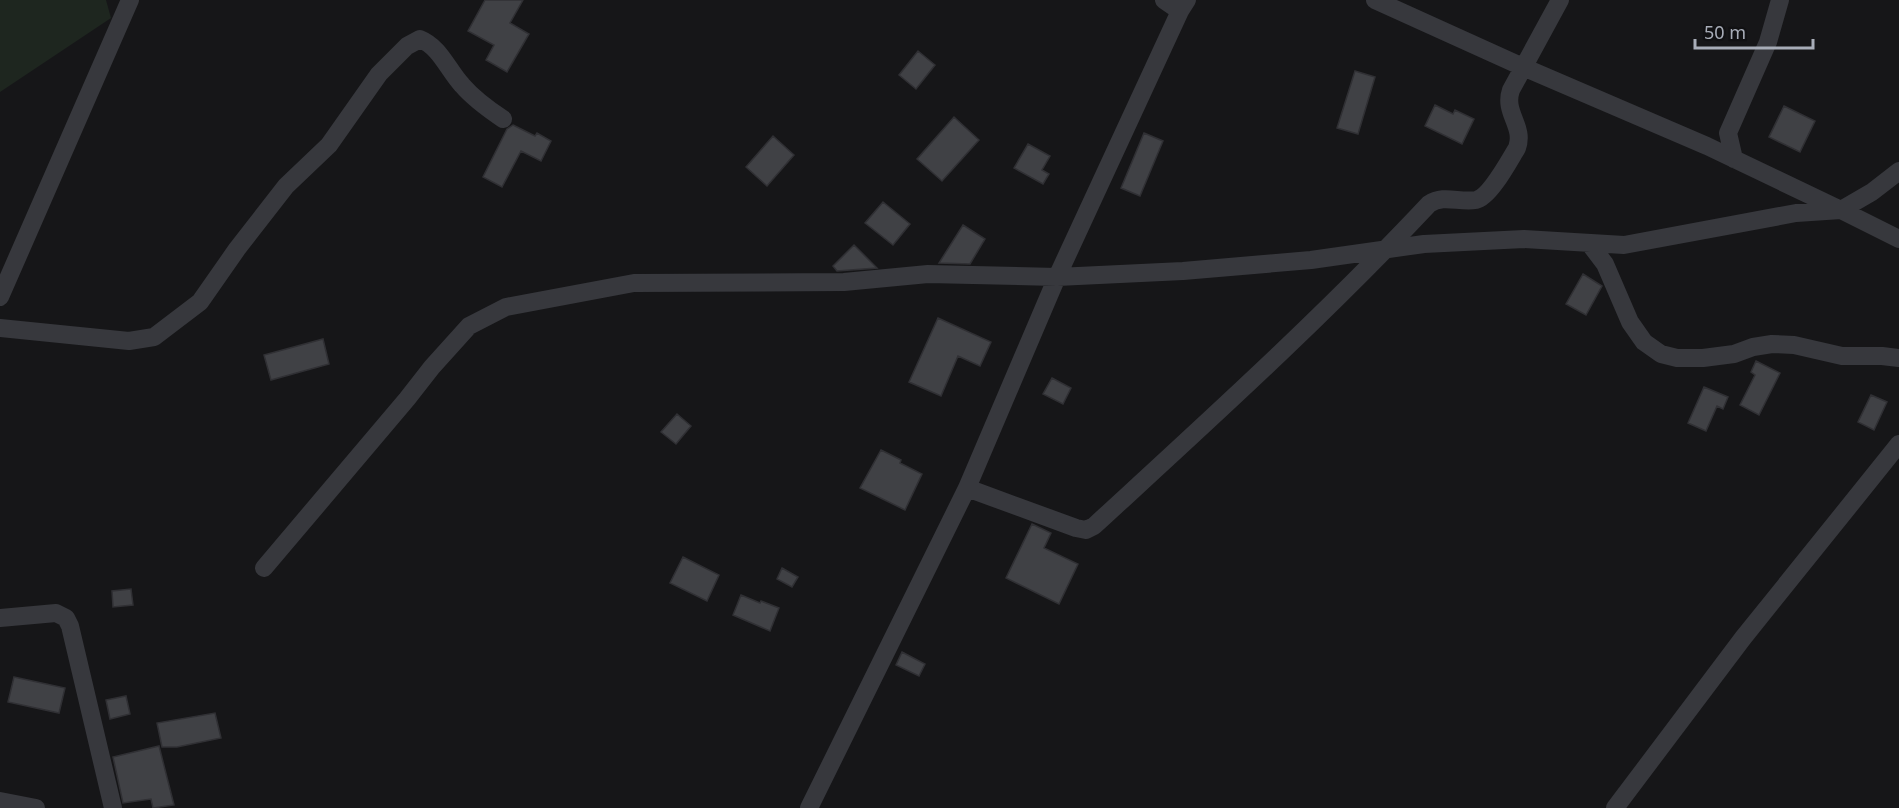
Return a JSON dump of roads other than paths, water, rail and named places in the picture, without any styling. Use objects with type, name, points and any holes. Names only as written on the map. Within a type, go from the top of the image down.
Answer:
[{"type":"street","points":[[0,297],[130,0]]},
{"type":"street","points":[[809,808],[967,488],[1057,277],[1184,5],[1164,0]]},
{"type":"street","points":[[1375,0],[1707,146],[1899,239]]},
{"type":"street","points":[[967,488],[1076,528],[1086,530],[1094,526],[1292,343],[1429,204],[1442,199],[1476,200],[1490,190],[1520,141],[1520,134],[1509,108],[1508,99],[1560,0]]},
{"type":"street","points":[[1707,146],[1728,133],[1768,42],[1780,0]]},
{"type":"street","points":[[0,328],[129,341],[154,337],[200,302],[237,249],[286,186],[329,146],[379,74],[407,46],[420,39],[430,43],[462,85],[485,108],[503,118]]},
{"type":"street","points":[[1728,133],[1734,159]]},
{"type":"street","points":[[264,568],[469,326],[506,307],[634,283],[844,282],[928,274],[1057,277],[1183,271],[1311,260],[1424,244],[1524,239],[1624,244],[1796,213],[1841,210],[1872,192],[1899,171]]},
{"type":"street","points":[[1589,243],[1605,264],[1630,322],[1644,342],[1662,354],[1677,358],[1703,358],[1734,354],[1753,347],[1772,344],[1794,345],[1842,356],[1899,358]]},
{"type":"street","points":[[1615,808],[1743,638],[1899,444]]},
{"type":"street","points":[[0,618],[56,613],[66,618],[70,626],[113,808]]},
{"type":"street","points":[[0,801],[36,808]]}]
